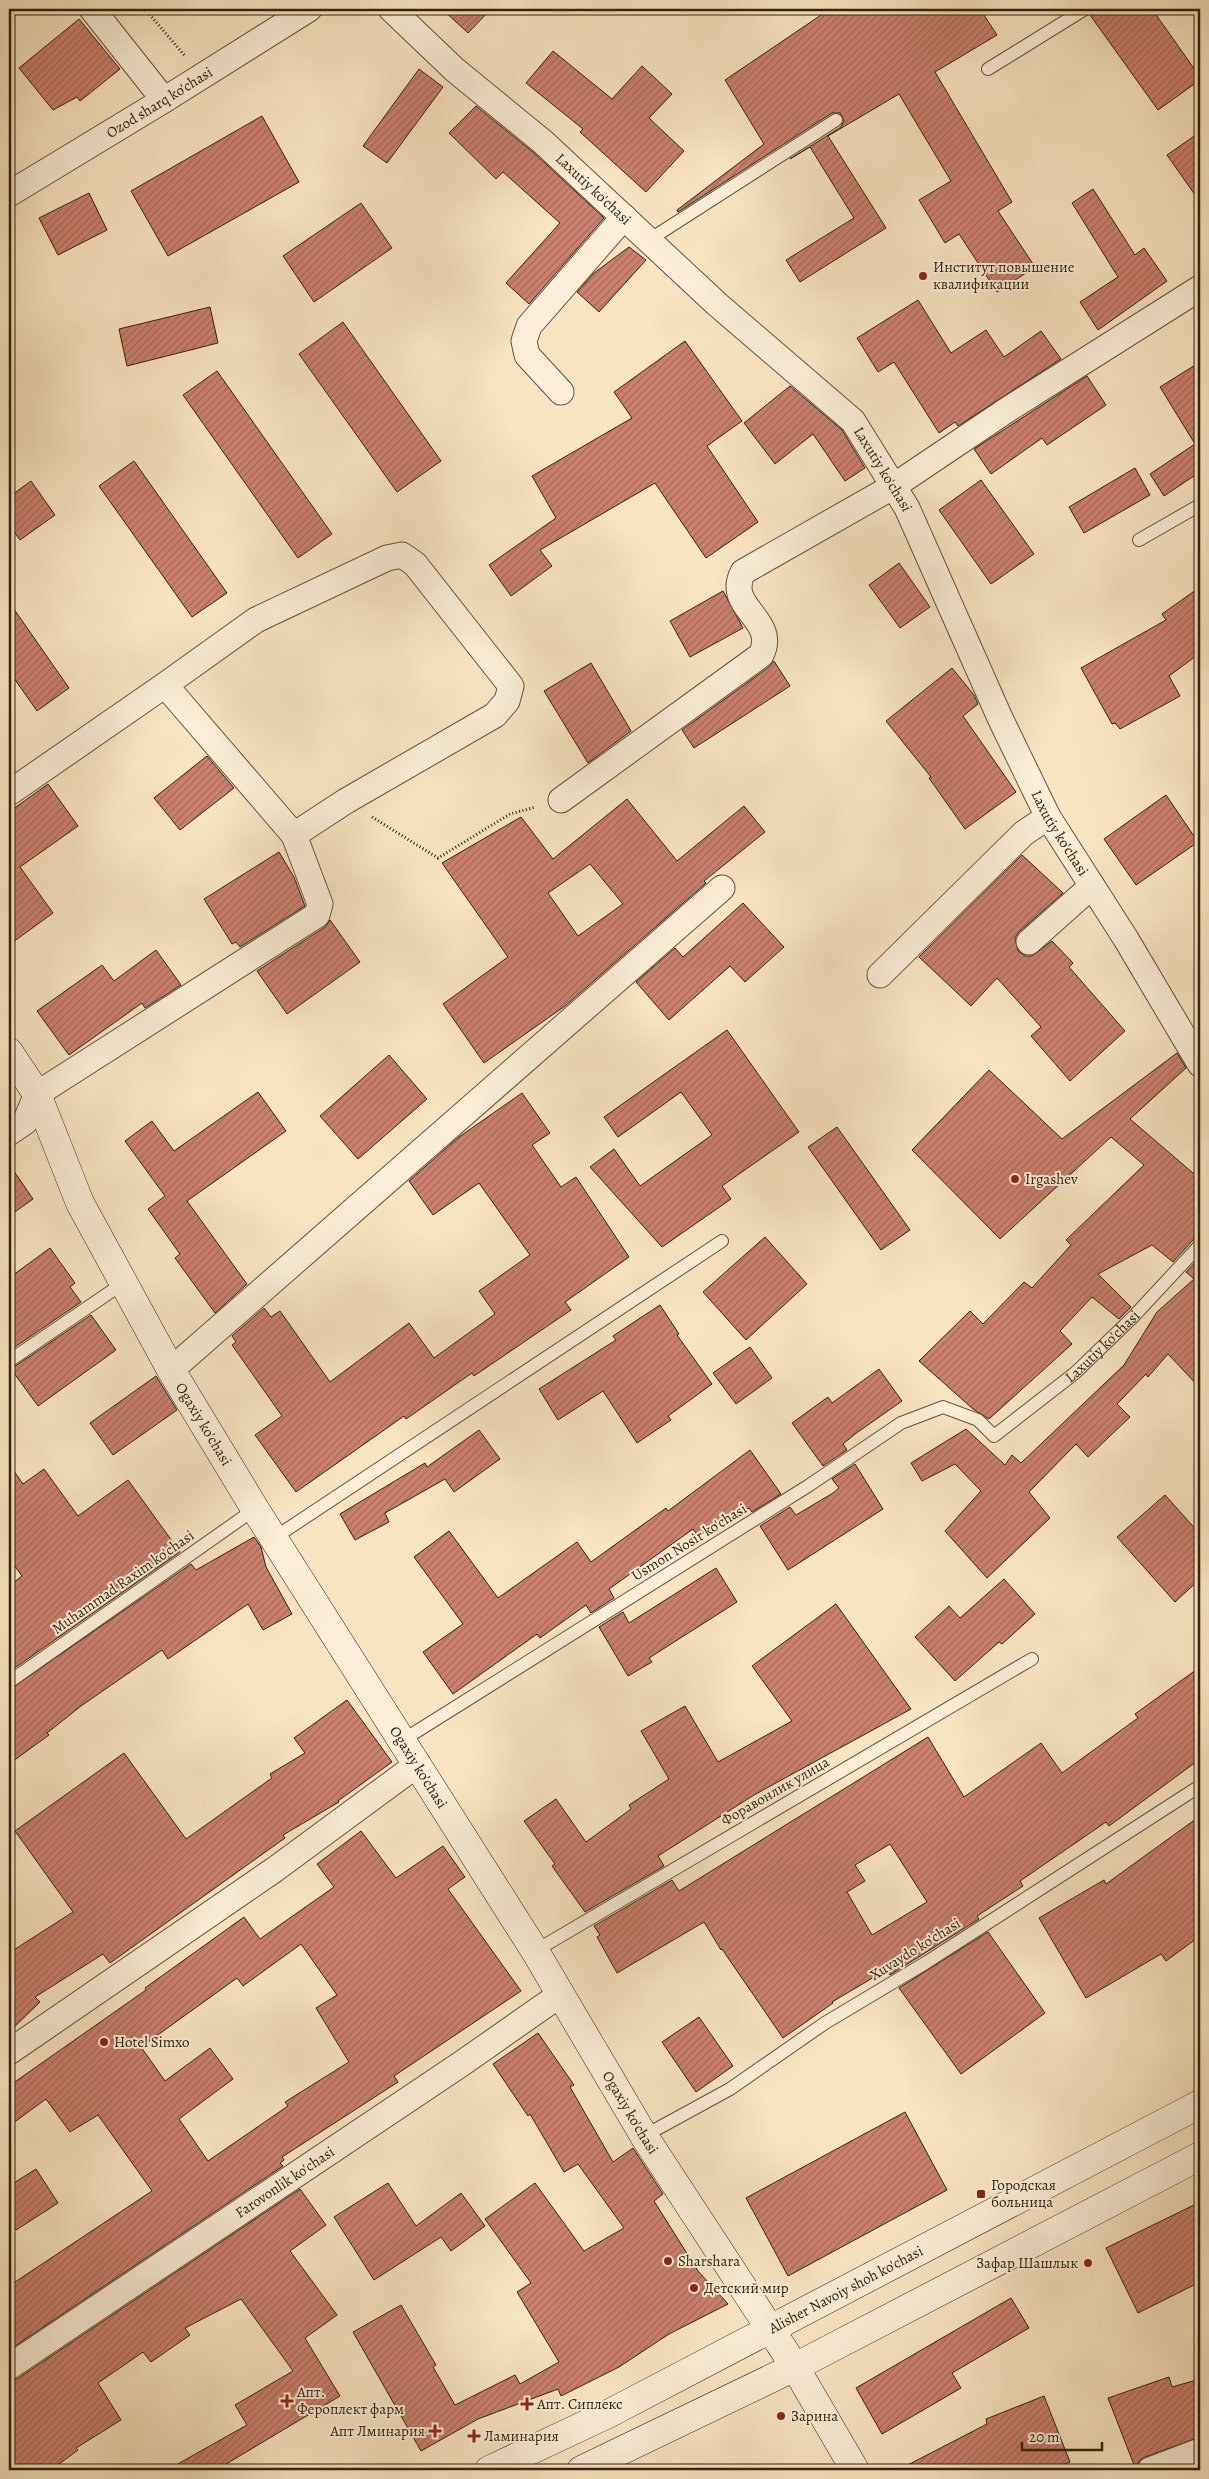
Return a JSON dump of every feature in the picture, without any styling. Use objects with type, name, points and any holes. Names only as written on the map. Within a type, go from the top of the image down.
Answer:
[{"type":"street","points":[[92,9],[164,100]]},
{"type":"street","name":"Ozod sharq ko'chasi","points":[[9,194],[309,9]]},
{"type":"street","name":"Laxutiy ko'chasi","points":[[391,9],[454,70],[543,142],[718,305],[853,421],[907,508],[1000,718],[1048,817],[1200,1064]]},
{"type":"street","points":[[561,392],[527,355],[524,342],[530,326],[624,217]]},
{"type":"street","points":[[561,800],[761,655],[766,645],[765,634],[737,591],[738,581],[743,572],[894,486],[1007,410],[1200,288]]},
{"type":"street","points":[[9,793],[256,620],[387,558],[402,555],[415,564],[510,686],[508,701],[495,715],[346,801],[294,834]]},
{"type":"street","points":[[9,1132],[25,1122],[37,1094],[317,915],[320,904],[294,834],[165,685]]},
{"type":"street","points":[[880,975],[1024,833],[1048,817]]},
{"type":"street","points":[[1029,942],[1092,886]]},
{"type":"street","points":[[171,1370],[722,888]]},
{"type":"street","name":"Ogaxiy ko'chasi","points":[[9,1052],[37,1094],[80,1203],[122,1284],[171,1370],[255,1510],[403,1740],[561,1994],[644,2136],[795,2367],[855,2470]]},
{"type":"street","points":[[9,2052],[274,1870],[418,1764]]},
{"type":"street","name":"Farovonlik ko'chasi","points":[[9,2367],[453,2070],[561,1994]]},
{"type":"street","name":"Alisher Navoiy shoh ko'chasi","points":[[489,2470],[608,2414],[1200,2104]]},
{"type":"street","points":[[581,2470],[795,2367],[1200,2156]]},
{"type":"street","points":[[1150,2470],[1200,2451]]},
{"type":"lane","points":[[988,69],[1085,9]]},
{"type":"lane","points":[[649,240],[836,120]]},
{"type":"lane","points":[[1139,540],[1200,505]]},
{"type":"lane","points":[[274,1538],[722,1241]]},
{"type":"lane","name":"Laxutiy ko'chasi","points":[[994,1436],[1075,1373],[1133,1317],[1200,1246]]},
{"type":"lane","points":[[9,1360],[122,1284]]},
{"type":"lane","name":"Usmon Nosir ko'chasi","points":[[403,1740],[800,1491],[901,1423],[943,1407],[978,1420],[994,1436]]},
{"type":"lane","name":"Muhammad Raxim ko'chasi","points":[[9,1682],[255,1510]]},
{"type":"lane","name":"Форавонлик улица","points":[[534,1951],[1032,1659]]},
{"type":"lane","name":"Xuvaydo ko'chasi","points":[[644,2136],[730,2089],[825,2023],[927,1962],[1200,1786]]},
{"type":"path","points":[[145,9],[203,76]]},
{"type":"path","points":[[346,801],[438,858],[510,814],[561,800]]},
{"type":"building","points":[[442,9],[491,9],[468,33]]},
{"type":"building","points":[[830,9],[980,9],[997,35],[935,72],[1012,202],[998,211],[1035,267],[997,292],[959,234],[945,243],[919,200],[951,181],[899,94],[828,136],[886,228],[800,282],[786,260],[854,218],[810,147],[790,159],[841,127],[844,120],[840,113],[832,113],[678,212],[677,210],[764,144],[725,80]]},
{"type":"building","points":[[1093,9],[1152,9],[1200,77],[1200,80],[1158,110],[1090,15]]},
{"type":"building","points":[[79,19],[120,69],[80,101],[77,97],[53,110],[19,68]]},
{"type":"building","points":[[553,51],[612,99],[642,66],[672,94],[649,118],[684,151],[646,192],[580,132],[583,129],[526,83]]},
{"type":"building","points":[[419,69],[443,87],[387,163],[363,146]]},
{"type":"building","points":[[476,106],[534,153],[604,218],[529,304],[506,283],[560,223],[503,172],[496,179],[449,133]]},
{"type":"building","points":[[262,116],[299,182],[168,256],[131,191]]},
{"type":"building","points":[[1200,132],[1200,202],[1167,155]]},
{"type":"building","points":[[1093,189],[1135,255],[1144,248],[1167,281],[1098,330],[1080,302],[1118,277],[1072,203]]},
{"type":"building","points":[[89,193],[107,230],[58,255],[39,218]]},
{"type":"building","points":[[361,203],[392,248],[314,302],[283,256]]},
{"type":"building","points":[[629,247],[646,260],[599,312],[577,292],[594,273]]},
{"type":"building","points":[[918,300],[951,353],[986,330],[1004,357],[1041,331],[1061,359],[958,426],[955,422],[939,433],[894,362],[878,372],[857,338]]},
{"type":"building","points":[[210,307],[218,343],[127,366],[119,329]]},
{"type":"building","points":[[343,322],[441,461],[397,492],[299,354]]},
{"type":"building","points":[[685,341],[742,421],[707,446],[758,522],[706,558],[655,483],[540,550],[552,566],[511,596],[489,565],[556,518],[532,476],[632,418],[614,392]]},
{"type":"building","points":[[1200,362],[1200,472],[1164,496],[1150,474],[1195,444],[1160,387]]},
{"type":"building","points":[[217,371],[332,534],[298,558],[183,395]]},
{"type":"building","points":[[1087,376],[1106,405],[1047,445],[1042,438],[991,474],[974,449]]},
{"type":"building","points":[[790,386],[842,430],[865,468],[845,481],[813,434],[775,464],[744,423]]},
{"type":"building","points":[[134,461],[227,593],[192,617],[99,486]]},
{"type":"building","points":[[1135,468],[1150,495],[1084,533],[1069,507]]},
{"type":"building","points":[[981,480],[1034,554],[991,584],[939,510]]},
{"type":"building","points":[[31,481],[55,515],[20,540],[9,524],[9,497]]},
{"type":"building","points":[[899,563],[930,607],[900,628],[869,585]]},
{"type":"building","points":[[1200,587],[1200,653],[1169,676],[1180,696],[1120,729],[1115,723],[1112,724],[1081,668],[1166,620],[1162,614]]},
{"type":"building","points":[[723,591],[743,628],[690,657],[670,621]]},
{"type":"building","points":[[9,602],[69,688],[37,711],[9,671]]},
{"type":"building","points":[[774,661],[790,686],[694,748],[682,730],[769,667]]},
{"type":"building","points":[[591,663],[631,731],[588,763],[544,691]]},
{"type":"building","points":[[952,668],[974,695],[978,704],[963,716],[1016,792],[965,829],[929,778],[931,777],[886,721]]},
{"type":"building","points":[[207,756],[234,788],[180,830],[154,798]]},
{"type":"building","points":[[48,784],[78,826],[20,867],[53,913],[9,945],[9,812]]},
{"type":"building","points":[[1166,795],[1198,842],[1136,885],[1104,839]]},
{"type":"building","points":[[627,799],[677,861],[744,806],[765,832],[704,881],[706,883],[565,1006],[484,1063],[443,1004],[508,957],[442,863],[521,817],[553,859]],"holes":[[[590,864],[623,904],[578,936],[548,893]]]},
{"type":"building","points":[[279,852],[294,877],[305,906],[240,947],[236,942],[232,944],[204,899]]},
{"type":"building","points":[[1022,855],[1063,893],[1019,932],[1015,938],[1018,951],[1025,956],[1032,956],[1052,941],[1073,963],[1069,967],[1125,1031],[1070,1081],[1031,1036],[1041,1027],[997,978],[971,1006],[919,957]]},
{"type":"building","points":[[743,903],[784,947],[745,982],[730,966],[669,1020],[636,982],[675,948],[683,957]]},
{"type":"building","points":[[330,920],[360,962],[287,1014],[257,971],[325,927]]},
{"type":"building","points":[[156,950],[181,985],[145,1008],[142,1003],[69,1055],[37,1011],[102,965],[114,981]]},
{"type":"building","points":[[727,1030],[799,1132],[722,1186],[731,1199],[662,1247],[590,1167],[614,1149],[640,1186],[712,1135],[681,1092],[618,1137],[604,1117]]},
{"type":"building","points":[[1177,1053],[1186,1068],[1130,1119],[1200,1179],[1200,1237],[1194,1239],[1173,1262],[1152,1245],[1098,1274],[1131,1307],[1119,1319],[1092,1297],[1060,1331],[1072,1344],[989,1419],[973,1409],[919,1361],[970,1311],[983,1324],[1024,1282],[1032,1288],[1071,1245],[1066,1240],[1144,1165],[1111,1137],[1000,1239],[912,1150],[989,1070],[1062,1139]]},
{"type":"building","points":[[389,1055],[427,1099],[358,1159],[320,1116]]},
{"type":"building","points":[[258,1092],[286,1131],[187,1201],[247,1284],[215,1313],[175,1258],[180,1254],[148,1209],[165,1196],[125,1141],[152,1121],[174,1151]]},
{"type":"building","points":[[522,1093],[550,1133],[532,1145],[561,1187],[576,1177],[629,1257],[565,1302],[571,1310],[474,1376],[472,1373],[406,1419],[404,1416],[296,1492],[255,1435],[282,1416],[232,1345],[236,1342],[232,1336],[264,1308],[271,1317],[280,1311],[330,1382],[409,1323],[434,1358],[495,1314],[479,1291],[530,1255],[479,1183],[433,1215],[409,1181],[459,1137]]},
{"type":"building","points":[[837,1127],[910,1230],[881,1250],[808,1147]]},
{"type":"building","points":[[9,1164],[33,1199],[9,1216]]},
{"type":"building","points":[[765,1237],[807,1284],[746,1340],[703,1292]]},
{"type":"building","points":[[50,1248],[75,1283],[70,1287],[81,1302],[9,1351],[9,1278]]},
{"type":"building","points":[[1200,1257],[1200,1388],[1168,1354],[1148,1377],[1146,1374],[1117,1404],[1130,1417],[1088,1457],[1076,1444],[1029,1492],[1050,1518],[987,1578],[945,1531],[981,1491],[955,1464],[922,1481],[911,1463],[966,1429],[1005,1465],[1012,1455],[1021,1463],[1124,1365],[1157,1312],[1194,1279],[1186,1272]]},
{"type":"building","points":[[660,1305],[679,1334],[677,1335],[712,1384],[668,1416],[671,1420],[637,1443],[603,1391],[558,1420],[539,1389],[616,1340],[613,1336]]},
{"type":"building","points":[[91,1315],[116,1350],[38,1406],[11,1369]]},
{"type":"building","points":[[750,1347],[772,1378],[736,1404],[713,1373]]},
{"type":"building","points":[[879,1369],[902,1401],[855,1434],[843,1444],[847,1450],[823,1466],[792,1423],[828,1397],[832,1403]]},
{"type":"building","points":[[156,1376],[177,1410],[113,1455],[90,1423]]},
{"type":"building","points":[[479,1430],[500,1459],[454,1492],[445,1479],[385,1513],[389,1522],[355,1540],[340,1514],[425,1463],[427,1467]]},
{"type":"building","points":[[750,1450],[781,1494],[752,1512],[749,1508],[745,1510],[742,1505],[698,1537],[693,1529],[609,1589],[614,1598],[591,1613],[586,1605],[540,1638],[537,1634],[453,1694],[423,1652],[463,1624],[414,1557],[449,1531],[498,1598],[577,1542],[591,1562],[666,1508],[668,1511]]},
{"type":"building","points":[[9,1464],[23,1484],[44,1469],[78,1516],[128,1480],[180,1552],[9,1672],[9,1586],[22,1576],[9,1558]]},
{"type":"building","points":[[855,1464],[883,1509],[788,1570],[760,1526],[790,1507],[796,1515],[833,1493],[839,1488],[832,1479]]},
{"type":"building","points":[[1165,1495],[1200,1534],[1200,1579],[1175,1602],[1117,1537]]},
{"type":"building","points":[[254,1537],[261,1547],[266,1567],[292,1614],[263,1630],[248,1604],[168,1659],[162,1650],[81,1706],[47,1733],[49,1735],[9,1764],[9,1690],[191,1564],[196,1570]]},
{"type":"building","points":[[716,1568],[737,1602],[649,1658],[652,1662],[628,1676],[599,1627],[623,1612],[629,1623]]},
{"type":"building","points":[[1004,1579],[1035,1614],[1002,1644],[999,1642],[955,1681],[915,1637],[949,1606],[960,1618]]},
{"type":"building","points":[[836,1604],[911,1709],[754,1795],[658,1856],[664,1866],[585,1912],[552,1866],[555,1864],[524,1821],[556,1799],[586,1842],[631,1809],[629,1805],[669,1779],[641,1731],[685,1706],[718,1762],[792,1721],[752,1666]]},
{"type":"building","points":[[1200,1667],[1200,1759],[1109,1826],[1106,1822],[1020,1881],[1023,1886],[977,1916],[979,1919],[890,1975],[886,1970],[832,2002],[783,2038],[721,1950],[704,1922],[617,1973],[597,1937],[600,1935],[594,1926],[672,1880],[679,1891],[928,1737],[964,1797],[1041,1743],[1062,1773],[1138,1718],[1135,1714]],"holes":[[[890,1844],[927,1902],[872,1935],[847,1892],[865,1881],[855,1865]]]},
{"type":"building","points":[[347,1700],[392,1762],[339,1802],[283,1835],[285,1838],[110,1963],[103,1954],[35,1997],[40,2002],[9,2032],[9,1953],[73,1912],[15,1831],[124,1753],[186,1839],[272,1778],[270,1774],[305,1753],[294,1738]]},
{"type":"building","points":[[1200,1816],[1200,1936],[1166,1961],[1161,1954],[1086,1998],[1039,1918],[1104,1880],[1106,1884]]},
{"type":"building","points":[[361,1831],[396,1878],[443,1846],[465,1877],[448,1889],[521,1991],[394,2076],[398,2082],[282,2157],[284,2160],[280,2163],[283,2166],[9,2350],[9,2286],[152,2191],[98,2115],[70,2132],[46,2099],[9,2126],[9,2086],[146,1990],[145,1988],[244,1917],[260,1939],[334,1887],[317,1864]],"holes":[[[301,1944],[337,1995],[316,2008],[349,2062],[285,2102],[288,2106],[208,2161],[179,2119],[233,2079],[210,2048],[165,2081],[141,2047],[237,1978],[243,1986]]]},
{"type":"building","points":[[988,1932],[1045,2013],[961,2074],[899,1988]]},
{"type":"building","points":[[699,2017],[733,2066],[696,2092],[662,2042]]},
{"type":"building","points":[[538,2033],[574,2085],[570,2087],[613,2162],[633,2148],[663,2194],[654,2201],[698,2271],[728,2304],[669,2334],[619,2367],[561,2396],[558,2389],[478,2419],[421,2451],[353,2332],[401,2305],[436,2365],[433,2367],[455,2405],[515,2375],[520,2384],[559,2362],[517,2292],[531,2283],[485,2219],[535,2183],[584,2251],[624,2228],[578,2164],[564,2172],[530,2114],[528,2116],[493,2064]]},
{"type":"building","points":[[905,2112],[947,2190],[788,2276],[746,2198]]},
{"type":"building","points":[[36,2169],[58,2203],[16,2230],[9,2218],[9,2186]]},
{"type":"building","points":[[388,2183],[416,2226],[461,2193],[485,2226],[451,2251],[441,2237],[374,2280],[334,2217]]},
{"type":"building","points":[[300,2189],[326,2225],[290,2251],[337,2315],[305,2338],[340,2396],[216,2470],[167,2470],[247,2425],[235,2405],[293,2371],[241,2299],[185,2328],[190,2335],[151,2362],[143,2352],[98,2383],[121,2420],[76,2448],[78,2450],[51,2470],[9,2470],[9,2381],[17,2379]]},
{"type":"building","points":[[1200,2202],[1200,2282],[1138,2313],[1106,2248]]},
{"type":"building","points":[[1011,2298],[1029,2328],[952,2373],[961,2388],[882,2434],[856,2388]]},
{"type":"building","points":[[1169,2377],[1172,2387],[1200,2379],[1200,2437],[1145,2457],[1139,2461],[1136,2470],[1108,2398]]},
{"type":"building","points":[[1044,2396],[1070,2462],[1049,2470],[898,2470],[987,2424],[986,2419]]},
{"type":"place","name":"Институт повышение квалификации","points":[[923,276]]},
{"type":"place","name":"Irgashev","points":[[1015,1179]]},
{"type":"place","name":"Hotel Simxo","points":[[104,2042]]},
{"type":"place","name":"Городская больница","points":[[981,2194]]},
{"type":"place","name":"Sharshara","points":[[668,2261]]},
{"type":"place","name":"Зафар Шашлык","points":[[1088,2263]]},
{"type":"place","name":"Детский мир","points":[[694,2288]]},
{"type":"place","name":"Апт. Фероплект фарм","points":[[287,2401]]},
{"type":"place","name":"Апт. Сиплекс","points":[[527,2404]]},
{"type":"place","name":"Зарина","points":[[781,2416]]},
{"type":"place","name":"Апт Лминария","points":[[435,2431]]},
{"type":"place","name":"Ламинария","points":[[474,2436]]}]
